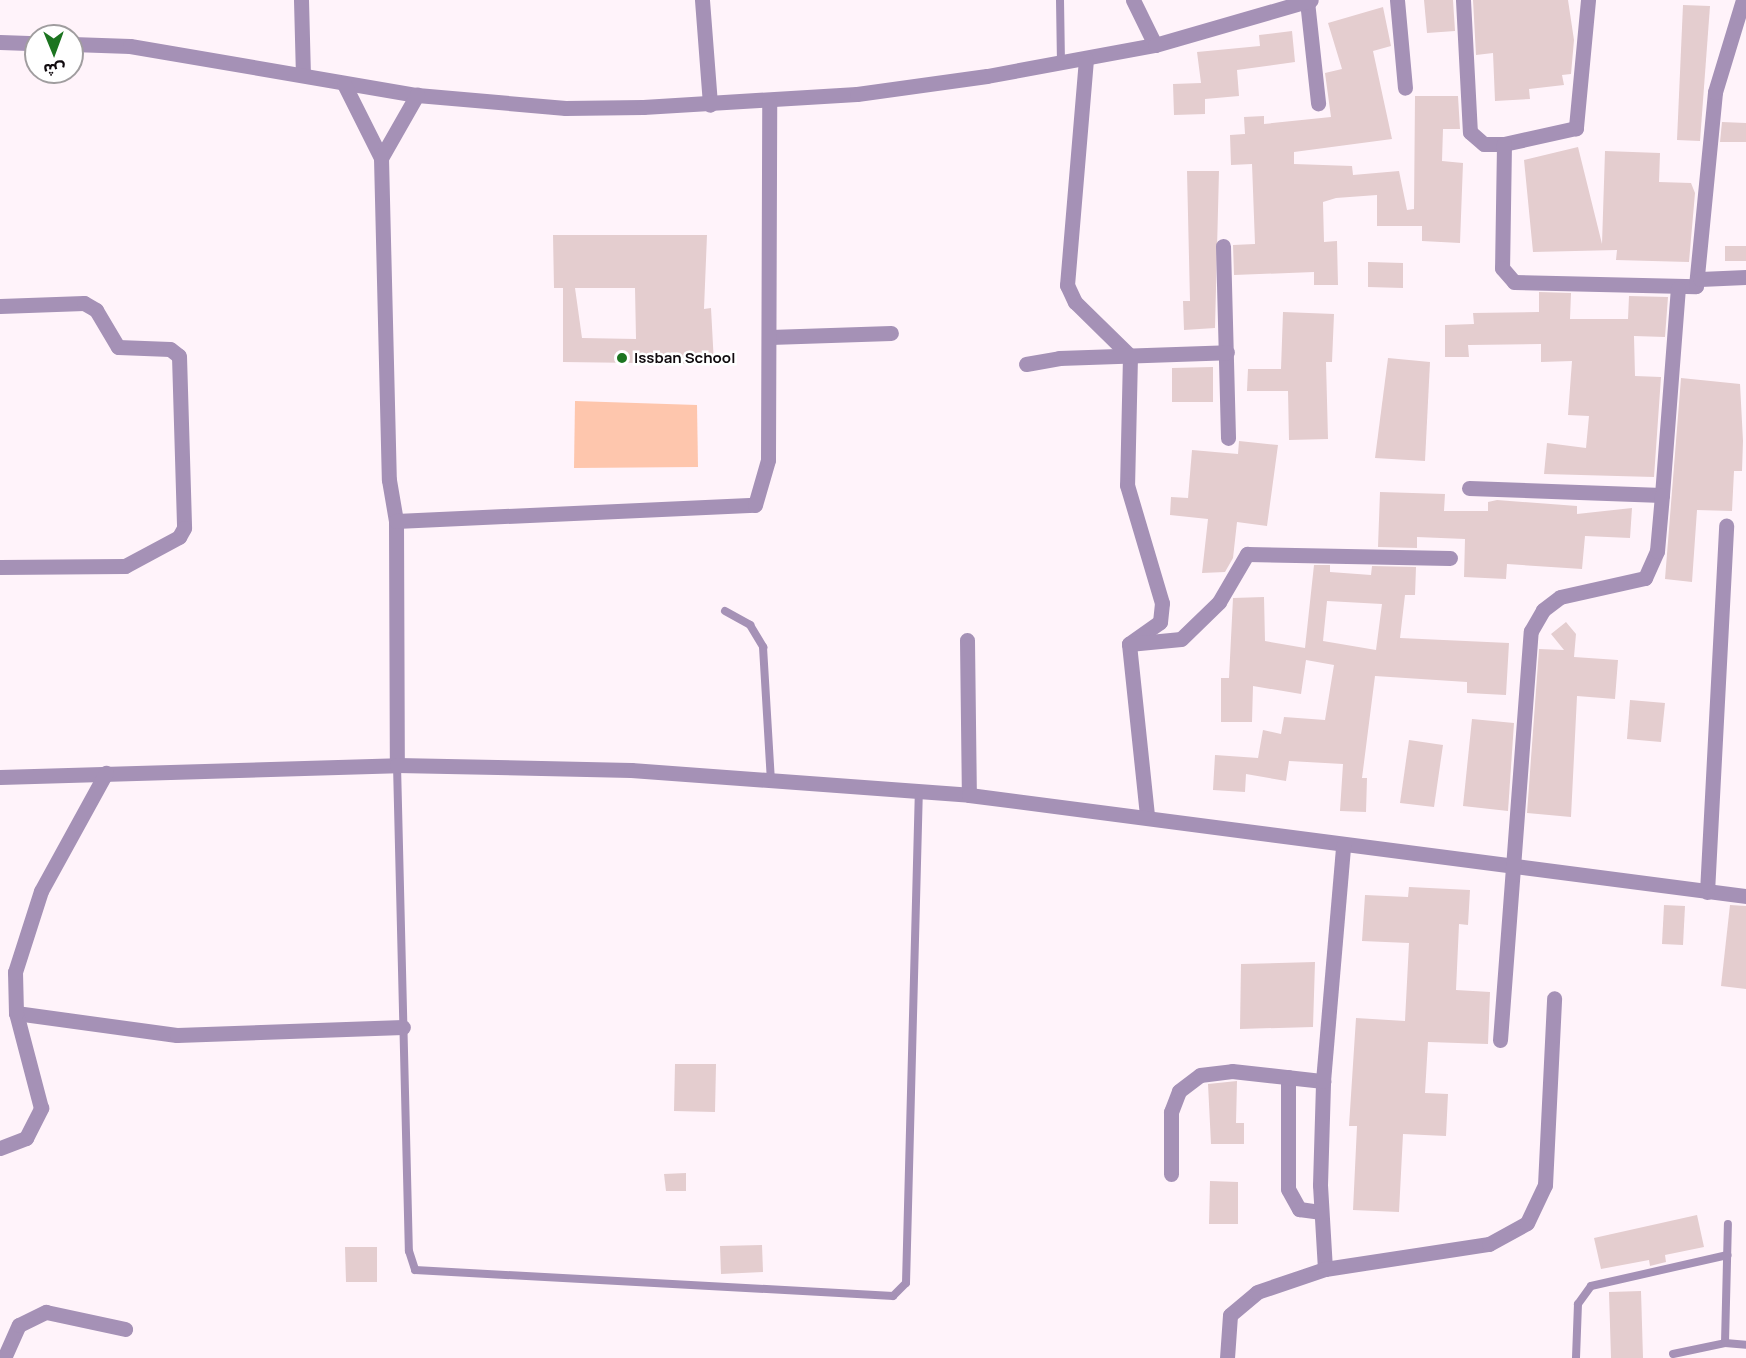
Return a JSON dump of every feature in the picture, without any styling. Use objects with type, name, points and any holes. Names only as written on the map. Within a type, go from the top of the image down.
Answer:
[{"type":"street","points":[[301,0],[303,75]]},
{"type":"street","points":[[702,0],[710,105]]},
{"type":"street","points":[[1133,0],[1155,45]]},
{"type":"street","points":[[1397,0],[1405,88]]},
{"type":"street","points":[[1463,0],[1470,132],[1484,144],[1504,144],[1576,128],[1588,0]]},
{"type":"street","points":[[1504,144],[1505,276],[1514,282],[1678,289],[1696,286],[1700,279],[1715,92],[1743,0]]},
{"type":"street","points":[[84,44],[130,46],[417,95],[565,108],[710,105],[769,101],[1086,59],[1155,45],[1309,1],[1318,103]]},
{"type":"street","points":[[0,42],[24,43]]},
{"type":"street","points":[[1086,59],[1067,285],[1075,302],[1130,356],[1127,485],[1162,603],[1160,622],[1129,644]]},
{"type":"street","points":[[344,84],[381,158],[389,480],[396,521],[397,765]]},
{"type":"street","points":[[381,158],[417,95]]},
{"type":"street","points":[[396,521],[748,508],[759,499],[768,460],[769,101]]},
{"type":"street","points":[[1223,246],[1228,438]]},
{"type":"street","points":[[1700,279],[1746,277]]},
{"type":"street","points":[[1500,1040],[1534,623],[1560,597],[1645,578],[1657,550],[1678,289]]},
{"type":"street","points":[[0,306],[84,303],[96,310],[118,347],[170,349],[179,356],[184,528],[179,537],[125,566],[0,567]]},
{"type":"street","points":[[770,337],[891,333]]},
{"type":"street","points":[[1026,364],[1227,352]]},
{"type":"street","points":[[1469,488],[1662,495]]},
{"type":"street","points":[[1707,892],[1726,525]]},
{"type":"street","points":[[1129,644],[1181,639],[1219,602],[1247,554],[1450,558]]},
{"type":"street","points":[[967,640],[969,795]]},
{"type":"street","points":[[1129,644],[1147,816]]},
{"type":"street","points":[[0,777],[397,765],[771,780],[919,790],[1147,816],[1343,846],[1746,896]]},
{"type":"street","points":[[0,1148],[26,1138],[41,1108],[15,1013],[15,972],[41,891],[106,773]]},
{"type":"street","points":[[1325,1269],[1320,1212],[1323,1081],[1343,846]]},
{"type":"street","points":[[1227,1358],[1230,1315],[1241,1303],[1279,1282],[1325,1269],[1489,1244],[1527,1223],[1545,1185],[1554,998]]},
{"type":"street","points":[[15,1013],[177,1035],[404,1027]]},
{"type":"street","points":[[1171,1174],[1171,1112],[1179,1091],[1200,1075],[1232,1071],[1323,1081]]},
{"type":"street","points":[[1288,1077],[1288,1189],[1299,1209],[1320,1212]]},
{"type":"street","points":[[4,1358],[19,1325],[46,1312],[125,1329]]},
{"type":"lane","points":[[1060,0],[1061,63]]},
{"type":"lane","points":[[725,611],[750,625],[764,647],[771,780]]},
{"type":"lane","points":[[397,765],[409,1251],[415,1270],[893,1296],[906,1283],[919,790]]},
{"type":"lane","points":[[1725,1343],[1728,1224]]},
{"type":"lane","points":[[1576,1358],[1578,1304],[1591,1286],[1728,1255]]},
{"type":"lane","points":[[1673,1354],[1725,1343],[1746,1345]]},
{"type":"shaded area","points":[[575,401],[697,405],[698,467],[574,468]]},
{"type":"building","points":[[1424,0],[1453,0],[1455,31],[1427,33]]},
{"type":"building","points":[[1473,0],[1568,0],[1574,40],[1571,74],[1562,75],[1564,85],[1529,89],[1530,99],[1495,101],[1493,53],[1476,55]]},
{"type":"building","points":[[1683,5],[1710,6],[1700,141],[1677,140]]},
{"type":"building","points":[[1383,7],[1391,46],[1373,51],[1392,139],[1294,152],[1294,164],[1352,166],[1353,175],[1399,171],[1407,210],[1414,209],[1415,96],[1458,96],[1460,129],[1443,129],[1442,161],[1463,163],[1460,243],[1422,241],[1422,226],[1377,226],[1377,195],[1336,198],[1323,202],[1324,242],[1337,241],[1338,285],[1314,285],[1314,272],[1234,275],[1233,245],[1255,244],[1252,164],[1231,165],[1230,135],[1245,134],[1244,117],[1264,116],[1264,124],[1331,117],[1325,73],[1342,69],[1328,23]]},
{"type":"building","points":[[1292,31],[1295,62],[1237,70],[1239,96],[1205,99],[1205,114],[1174,115],[1173,84],[1201,83],[1197,52],[1260,46],[1259,35]]},
{"type":"building","points":[[1722,122],[1746,123],[1746,142],[1720,142]]},
{"type":"building","points":[[1578,147],[1602,244],[1605,151],[1660,153],[1659,182],[1691,183],[1695,193],[1689,262],[1616,260],[1617,250],[1533,252],[1524,160]]},
{"type":"building","points":[[1187,171],[1219,171],[1215,328],[1184,330],[1183,301],[1190,301]]},
{"type":"building","points":[[553,235],[707,235],[704,309],[711,308],[714,364],[563,362],[563,288],[554,288]],"holes":[[[575,288],[635,288],[636,339],[582,338]]]},
{"type":"building","points":[[1725,246],[1746,246],[1746,261],[1725,261]]},
{"type":"building","points":[[1368,262],[1403,263],[1403,288],[1368,287]]},
{"type":"building","points":[[1539,292],[1571,293],[1570,319],[1628,319],[1629,296],[1668,297],[1665,337],[1634,336],[1635,376],[1661,377],[1654,477],[1544,474],[1547,443],[1586,448],[1589,416],[1568,415],[1572,361],[1541,362],[1541,344],[1468,345],[1469,357],[1445,357],[1445,325],[1474,324],[1473,313],[1539,312]]},
{"type":"building","points":[[1283,312],[1334,314],[1332,362],[1326,362],[1328,439],[1289,440],[1288,391],[1247,391],[1248,369],[1281,369]]},
{"type":"building","points":[[1388,358],[1430,362],[1425,461],[1375,458]]},
{"type":"building","points":[[1213,367],[1213,402],[1172,402],[1172,368]]},
{"type":"building","points":[[1681,378],[1740,384],[1742,471],[1734,471],[1732,511],[1697,510],[1692,582],[1665,579]]},
{"type":"building","points":[[1239,441],[1278,445],[1267,526],[1237,522],[1233,558],[1225,572],[1202,573],[1208,519],[1170,515],[1171,497],[1188,498],[1192,450],[1238,454]]},
{"type":"building","points":[[1380,492],[1445,494],[1444,511],[1488,511],[1488,502],[1497,500],[1577,506],[1577,514],[1632,508],[1630,538],[1585,536],[1582,569],[1507,564],[1506,579],[1464,577],[1465,539],[1417,537],[1417,548],[1378,547]]},
{"type":"building","points":[[1314,565],[1330,565],[1330,572],[1371,575],[1372,566],[1416,567],[1415,595],[1405,595],[1400,638],[1509,643],[1506,695],[1467,693],[1467,682],[1375,676],[1362,778],[1367,778],[1366,812],[1340,811],[1343,764],[1289,761],[1286,781],[1246,774],[1245,792],[1213,790],[1215,755],[1258,758],[1263,730],[1281,734],[1284,717],[1325,720],[1334,665],[1306,660],[1301,694],[1253,686],[1252,722],[1221,722],[1221,678],[1229,678],[1233,598],[1264,597],[1265,641],[1305,648]],"holes":[[[1327,601],[1382,604],[1376,650],[1323,641]]]},
{"type":"building","points":[[1566,622],[1576,634],[1574,657],[1618,660],[1615,699],[1577,696],[1571,817],[1527,813],[1539,649],[1564,650],[1551,634]]},
{"type":"building","points":[[1630,700],[1665,703],[1661,742],[1627,739]]},
{"type":"building","points":[[1472,719],[1514,723],[1508,811],[1463,806]]},
{"type":"building","points":[[1409,740],[1443,745],[1434,807],[1400,803]]},
{"type":"building","points":[[1409,887],[1470,890],[1468,925],[1459,924],[1456,990],[1490,992],[1488,1044],[1428,1042],[1425,1093],[1448,1094],[1446,1136],[1403,1134],[1399,1212],[1353,1210],[1357,1126],[1349,1126],[1356,1018],[1405,1021],[1409,943],[1362,941],[1365,895],[1408,897]]},
{"type":"building","points":[[1664,905],[1685,906],[1683,945],[1662,944]]},
{"type":"building","points":[[1730,905],[1746,906],[1746,989],[1721,986]]},
{"type":"building","points":[[1315,962],[1313,1027],[1240,1029],[1241,964]]},
{"type":"building","points":[[675,1064],[716,1064],[715,1112],[674,1111]]},
{"type":"building","points":[[1237,1081],[1236,1123],[1244,1123],[1244,1144],[1211,1144],[1208,1084]]},
{"type":"building","points":[[686,1173],[686,1191],[666,1191],[664,1174]]},
{"type":"building","points":[[1210,1181],[1238,1182],[1238,1224],[1209,1224]]},
{"type":"building","points":[[1697,1215],[1704,1247],[1665,1255],[1666,1262],[1650,1266],[1649,1260],[1601,1269],[1594,1238]]},
{"type":"building","points":[[762,1245],[763,1272],[721,1274],[720,1246]]},
{"type":"building","points":[[345,1247],[377,1247],[377,1282],[346,1282]]},
{"type":"building","points":[[1641,1291],[1643,1358],[1611,1358],[1609,1292]]},
{"type":"place","name":"Issban School","points":[[622,358]]}]
